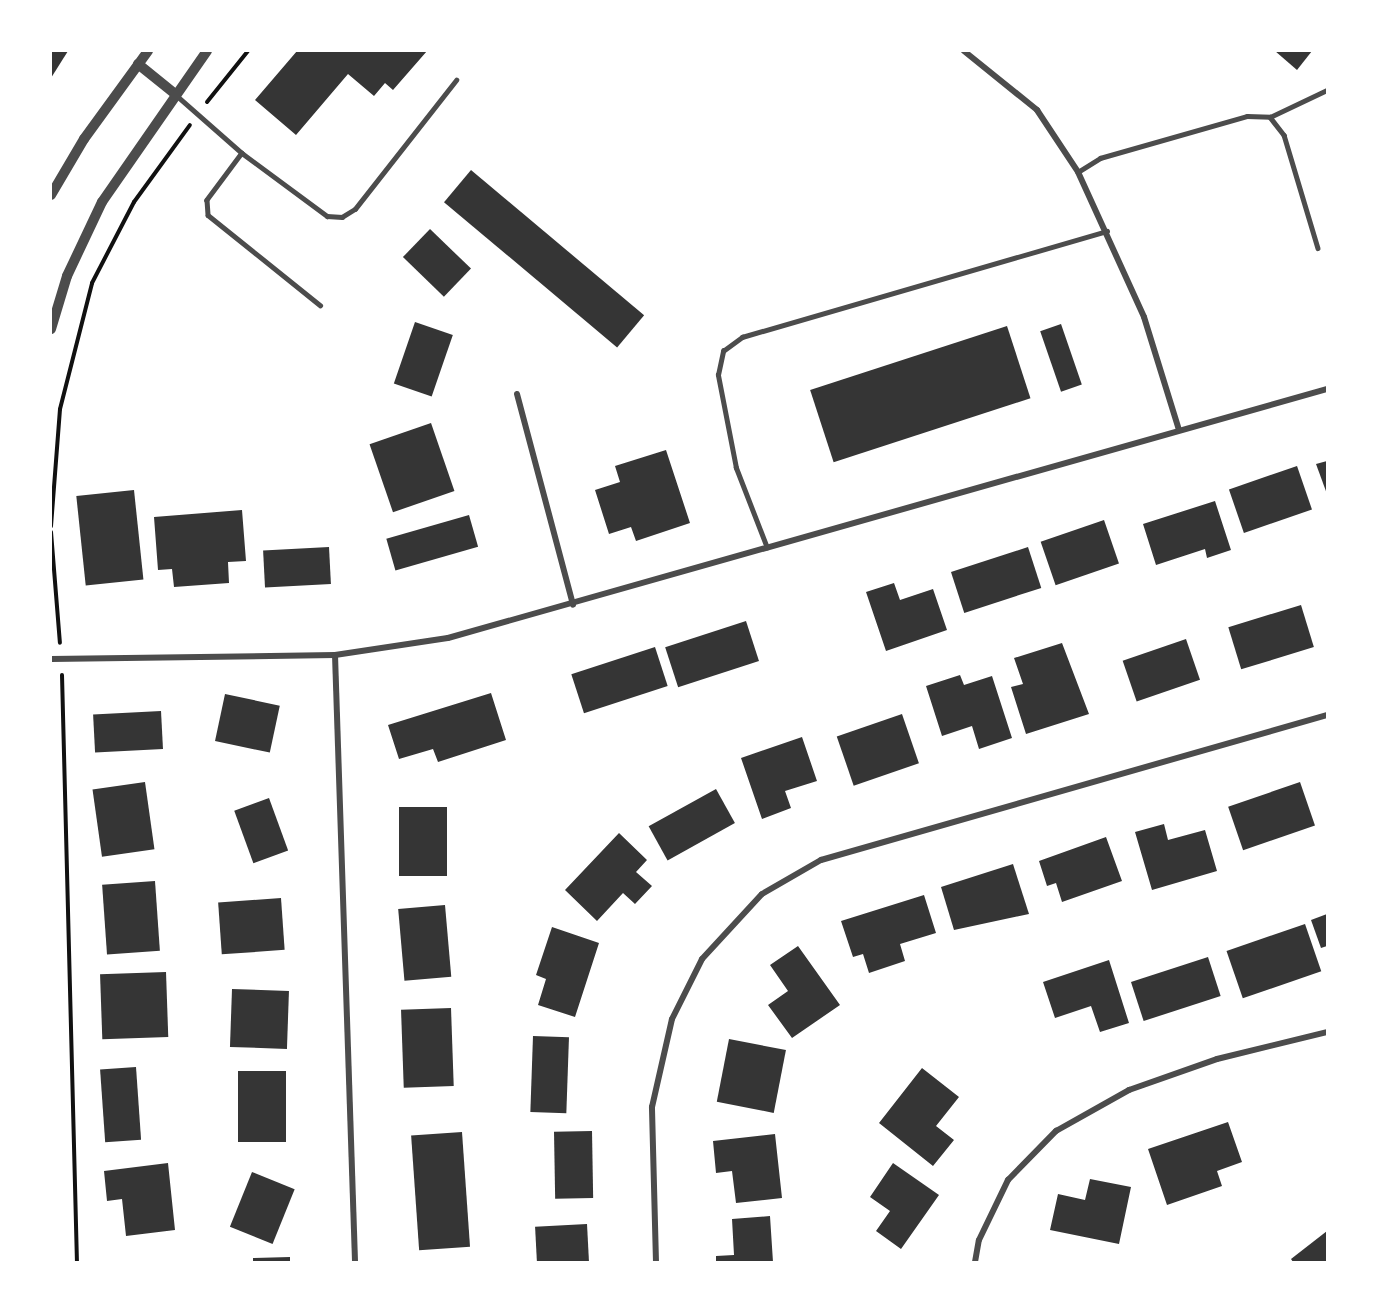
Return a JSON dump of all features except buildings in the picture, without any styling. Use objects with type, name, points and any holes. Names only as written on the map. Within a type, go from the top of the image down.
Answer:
[{"type":"street","points":[[51,195],[148,51]]},
{"type":"street","points":[[51,329],[67,276],[102,202],[174,93],[207,51]]},
{"type":"street","points":[[964,51],[1037,110],[1078,172],[1107,231],[1143,317],[1179,430]]},
{"type":"street","points":[[138,64],[174,93]]},
{"type":"street","points":[[51,659],[335,655],[447,638],[573,605],[1327,389]]},
{"type":"street","points":[[517,394],[573,605]]},
{"type":"street","points":[[335,655],[355,1262]]},
{"type":"street","points":[[656,1262],[652,1107],[672,1019],[702,959],[762,894],[821,861],[1327,715]]},
{"type":"street","points":[[975,1262],[979,1240],[1008,1180],[1056,1131],[1130,1090],[1217,1059],[1327,1032]]},
{"type":"lane","points":[[174,93],[242,153],[327,216],[342,217],[354,209],[456,80]]},
{"type":"lane","points":[[1078,172],[1101,158],[1236,120],[1270,117],[1327,90]]},
{"type":"lane","points":[[1270,117],[1284,135],[1318,249]]},
{"type":"lane","points":[[242,153],[207,200],[208,215],[320,305]]},
{"type":"lane","points":[[767,549],[736,468],[718,375],[723,351],[742,337],[1107,231]]},
{"type":"path","points":[[51,526],[60,409],[92,283],[134,202],[197,115],[248,51]]},
{"type":"path","points":[[51,532],[61,658],[77,1262]]}]
